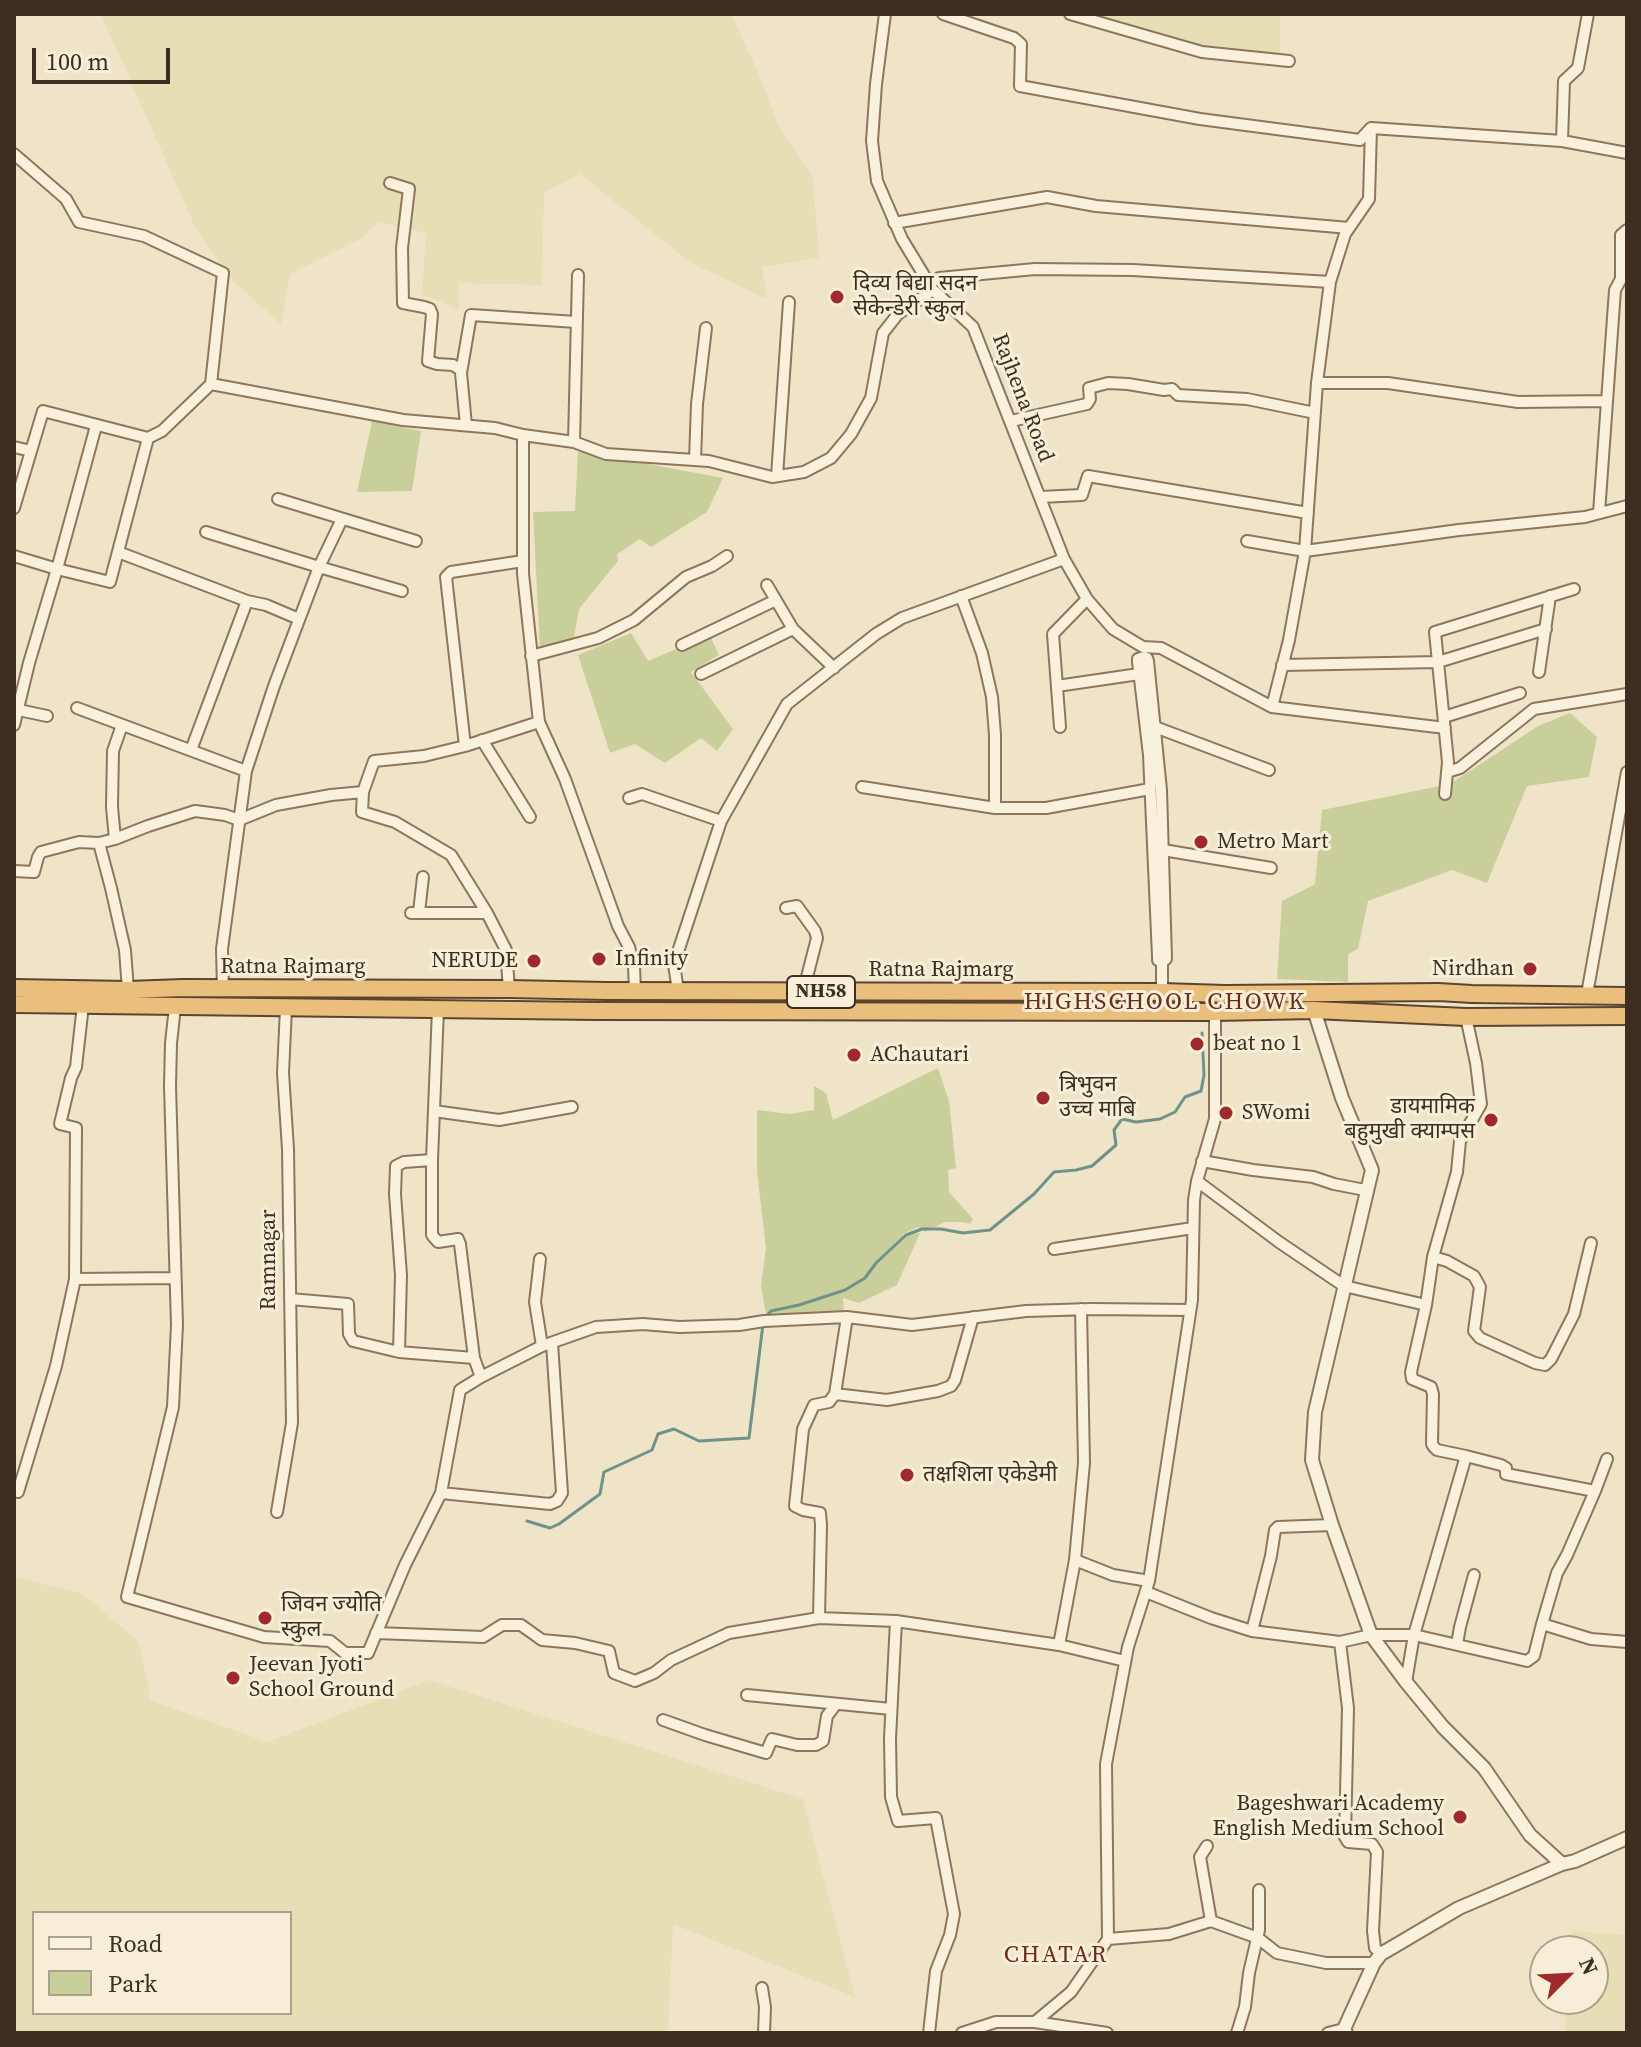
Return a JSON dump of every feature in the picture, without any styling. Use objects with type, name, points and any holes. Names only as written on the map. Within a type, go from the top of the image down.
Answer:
[{"type":"highway","name":"Ratna Rajmarg","points":[[14,988],[1225,994],[1438,992],[1627,996]]},
{"type":"highway","name":"Ratna Rajmarg","points":[[14,1004],[438,1009],[1314,1010],[1466,1017],[1627,1016]]},
{"type":"street","name":"Rajhena Road","points":[[885,14],[872,141],[877,181],[902,239],[931,286],[973,327],[1064,559],[1087,599],[1142,660]]},
{"type":"street","points":[[943,14],[1014,38],[1021,44],[1020,86],[1200,119],[1360,140],[1371,128]]},
{"type":"street","points":[[1070,14],[1202,52],[1289,61]]},
{"type":"street","points":[[1562,141],[1564,81],[1578,68],[1588,14]]},
{"type":"street","points":[[1371,128],[1562,141],[1627,153]]},
{"type":"street","points":[[1272,707],[1289,640],[1305,551],[1317,383],[1330,282],[1345,234],[1369,199],[1371,128]]},
{"type":"street","points":[[14,154],[66,199],[79,222],[144,236],[223,273],[211,384],[162,431],[148,438],[43,411],[14,508]]},
{"type":"street","points":[[390,183],[409,189],[402,254],[403,303],[430,309],[428,361],[453,365],[461,370]]},
{"type":"street","points":[[894,223],[1047,197],[1096,206],[1349,228]]},
{"type":"street","points":[[1599,513],[1615,290],[1621,279],[1621,235],[1627,230]]},
{"type":"street","points":[[211,384],[403,420],[495,428],[574,442],[606,454],[709,461],[772,477],[804,472],[831,458],[851,434],[871,398],[883,333],[898,314],[939,278],[1035,269],[1133,270],[1330,282]]},
{"type":"street","points":[[574,442],[578,275]]},
{"type":"street","points":[[777,476],[789,302]]},
{"type":"street","points":[[466,425],[461,370],[471,315],[576,322]]},
{"type":"street","points":[[695,460],[697,404],[706,328]]},
{"type":"street","points":[[1011,421],[1087,404],[1089,388],[1108,383],[1172,389],[1178,395],[1247,399],[1315,413]]},
{"type":"street","points":[[1317,383],[1388,383],[1518,402],[1607,401]]},
{"type":"street","points":[[14,725],[96,426]]},
{"type":"street","points":[[523,435],[523,561],[539,722],[565,779],[618,926],[629,947],[635,990]]},
{"type":"street","points":[[14,556],[110,582],[148,438]]},
{"type":"street","points":[[14,447],[31,451]]},
{"type":"street","points":[[1040,497],[1082,495],[1088,476],[1308,513]]},
{"type":"street","points":[[278,499],[416,541]]},
{"type":"street","points":[[1247,541],[1305,551],[1585,517],[1627,506]]},
{"type":"street","points":[[223,989],[222,949],[246,771],[299,619],[342,519]]},
{"type":"street","points":[[206,532],[402,591]]},
{"type":"street","points":[[118,552],[299,619]]},
{"type":"street","points":[[531,656],[598,638],[634,620],[686,577],[727,556]]},
{"type":"street","points":[[678,991],[674,964],[721,821],[787,704],[876,634],[902,618],[1064,559]]},
{"type":"street","points":[[465,746],[446,577],[451,572],[523,561]]},
{"type":"street","points":[[767,585],[793,629],[834,668]]},
{"type":"street","points":[[1445,794],[1448,762],[1435,632],[1574,589]]},
{"type":"street","points":[[961,596],[982,653],[992,697],[995,808]]},
{"type":"street","points":[[1539,672],[1550,596]]},
{"type":"street","points":[[1060,727],[1053,634],[1087,599]]},
{"type":"street","points":[[682,645],[776,600]]},
{"type":"street","points":[[191,750],[247,601]]},
{"type":"street","points":[[701,674],[793,629]]},
{"type":"street","points":[[1282,665],[1438,662],[1546,629]]},
{"type":"street","points":[[1057,686],[1142,660],[1161,648],[1272,707],[1444,722],[1520,693]]},
{"type":"street","points":[[1142,660],[1155,727],[1150,789],[1160,858]]},
{"type":"street","points":[[1142,660],[1154,755],[1160,858],[1162,992]]},
{"type":"street","points":[[1447,772],[1460,768],[1534,709],[1627,694]]},
{"type":"street","points":[[77,708],[246,771]]},
{"type":"street","points":[[16,709],[47,716]]},
{"type":"street","points":[[509,989],[506,950],[451,855],[395,822],[362,812],[363,792],[374,761],[424,756],[539,722]]},
{"type":"street","points":[[115,839],[113,751],[122,725]]},
{"type":"street","points":[[1155,727],[1269,770]]},
{"type":"street","points":[[482,740],[530,817]]},
{"type":"street","points":[[1587,994],[1623,814],[1627,772]]},
{"type":"street","points":[[862,787],[995,808],[1046,808],[1150,789]]},
{"type":"street","points":[[14,871],[34,872],[41,852],[79,842],[99,843],[115,839],[195,811],[239,820],[276,805],[363,792]]},
{"type":"street","points":[[629,798],[642,794],[721,821]]},
{"type":"street","points":[[99,843],[125,950],[128,990]]},
{"type":"street","points":[[1160,858],[1271,868]]},
{"type":"street","points":[[423,877],[415,912],[487,913]]},
{"type":"street","points":[[786,908],[797,906],[817,938],[806,992]]},
{"type":"street","points":[[18,1492],[56,1366],[75,1279],[76,1128],[60,1124],[76,1067],[83,1005]]},
{"type":"street","points":[[175,1007],[170,1086],[177,1325],[173,1407],[127,1597],[264,1637],[330,1641],[345,1653],[368,1653],[405,1565],[441,1493],[460,1390],[547,1345],[596,1327],[739,1325],[847,1317],[912,1325],[1026,1311],[1190,1310]]},
{"type":"street","name":"Ramnagar","points":[[277,1512],[292,1423],[288,1149],[283,1073],[286,1008]]},
{"type":"street","points":[[438,1009],[432,1235],[438,1242],[458,1239],[460,1244],[474,1358],[481,1377]]},
{"type":"street","points":[[1314,1010],[1342,1098],[1372,1170],[1315,1412],[1312,1460],[1371,1635],[1443,1727],[1484,1768],[1530,1835],[1562,1864]]},
{"type":"street","points":[[1035,2022],[1071,1992],[1108,1939],[1106,1764],[1128,1647],[1148,1586],[1192,1300],[1194,1200],[1215,1119],[1215,1012]]},
{"type":"street","points":[[1466,1017],[1481,1104],[1460,1141],[1457,1172],[1433,1257],[1412,1379],[1431,1387],[1432,1444],[1437,1450],[1501,1465],[1506,1468],[1506,1474],[1595,1491]]},
{"type":"street","points":[[434,1111],[499,1120],[572,1107]]},
{"type":"street","points":[[399,1352],[401,1275],[396,1166],[404,1162],[432,1160]]},
{"type":"street","points":[[1202,1161],[1313,1177],[1365,1190]]},
{"type":"street","points":[[1197,1181],[1344,1286],[1426,1305]]},
{"type":"street","points":[[1054,1249],[1193,1228]]},
{"type":"street","points":[[1433,1257],[1474,1276],[1480,1287],[1474,1331],[1480,1338],[1545,1365],[1574,1314],[1591,1243]]},
{"type":"street","points":[[441,1493],[550,1504],[557,1501],[562,1493],[547,1345],[535,1302],[540,1259]]},
{"type":"street","points":[[75,1279],[175,1278]]},
{"type":"street","points":[[290,1299],[348,1304],[349,1334],[353,1341],[399,1352],[474,1358]]},
{"type":"street","points":[[1059,1645],[1075,1560],[1084,1463],[1081,1309]]},
{"type":"street","points":[[819,1618],[820,1513],[795,1506],[803,1429],[814,1405],[829,1402],[835,1394],[847,1317]]},
{"type":"street","points":[[835,1394],[887,1400],[951,1386],[973,1317]]},
{"type":"street","points":[[1406,1682],[1414,1635],[1466,1456]]},
{"type":"street","points":[[1075,1560],[1148,1586],[1211,1618],[1252,1631],[1340,1642],[1371,1635],[1414,1635],[1527,1661],[1534,1656],[1557,1573],[1607,1459]]},
{"type":"street","points":[[1252,1631],[1275,1530],[1278,1527],[1332,1525]]},
{"type":"street","points":[[1457,1644],[1474,1575]]},
{"type":"street","points":[[376,1633],[483,1637],[502,1625],[521,1625],[542,1640],[609,1651],[614,1673],[635,1681],[729,1633],[819,1618],[896,1621],[1059,1645],[1125,1661]]},
{"type":"street","points":[[896,1621],[891,1709],[891,1797],[898,1821],[936,1818],[954,1914],[950,1935],[936,1971],[929,2033]]},
{"type":"street","points":[[1542,1624],[1591,1639],[1627,1642]]},
{"type":"street","points":[[1328,2033],[1345,2031],[1378,1958],[1373,1931],[1377,1852],[1372,1844],[1348,1842],[1345,1837],[1348,1708],[1340,1642]]},
{"type":"street","points":[[747,1695],[891,1709]]},
{"type":"street","points":[[663,1720],[766,1753],[772,1739],[797,1745],[816,1745],[823,1741],[827,1716],[836,1704]]},
{"type":"street","points":[[1108,1939],[1169,1934],[1211,1921],[1258,1938],[1277,1953],[1326,1963],[1378,1958],[1459,1908],[1627,1838]]},
{"type":"street","points":[[1207,1846],[1200,1857],[1211,1921]]},
{"type":"street","points":[[1237,2033],[1258,1938],[1259,1890]]},
{"type":"street","points":[[762,1988],[764,2033]]},
{"type":"street","points":[[962,2033],[996,2022],[1035,2022],[1107,2033]]},
{"type":"shaded area","points":[[101,14],[731,14],[762,81],[777,123],[813,178],[819,258],[762,267],[767,299],[691,263],[580,174],[544,192],[542,285],[459,283],[459,310],[422,294],[426,233],[379,222],[360,239],[290,274],[281,324],[233,281],[195,227]]},
{"type":"shaded area","points":[[1097,14],[1273,14],[1280,16],[1280,57],[1181,42]]},
{"type":"shaded area","points":[[14,1577],[83,1594],[139,1642],[151,1701],[268,1742],[429,1680],[803,1799],[855,1997],[673,1924],[668,2033],[14,2033]]},
{"type":"shaded area","points":[[1573,1931],[1627,1935],[1627,2033],[1565,2033],[1566,2015],[1609,2015],[1609,1935],[1571,1935]]},
{"type":"green space","points":[[372,421],[421,431],[412,491],[357,492]]},
{"type":"green space","points":[[578,451],[723,478],[707,512],[651,547],[640,539],[617,554],[618,561],[579,609],[574,637],[540,650],[533,512],[575,511]]},
{"type":"green space","points":[[631,633],[648,661],[711,638],[719,655],[691,672],[733,729],[717,751],[701,738],[665,763],[635,744],[610,753],[578,655]]},
{"type":"green space","points":[[1570,713],[1597,737],[1589,777],[1527,786],[1487,883],[1452,870],[1368,901],[1358,949],[1348,954],[1348,982],[1277,979],[1282,901],[1315,884],[1322,810],[1450,784],[1538,726]]},
{"type":"green space","points":[[938,1068],[949,1101],[956,1168],[948,1170],[949,1192],[973,1219],[970,1224],[945,1222],[925,1232],[918,1227],[901,1235],[920,1233],[897,1285],[859,1303],[843,1298],[844,1313],[767,1319],[761,1286],[766,1248],[757,1171],[757,1110],[790,1114],[814,1110],[814,1086],[826,1093],[833,1120]]},
{"type":"waterway","points":[[766,1317],[771,1311],[845,1290],[865,1278],[906,1235],[922,1229],[963,1233],[990,1230],[1034,1194],[1054,1172],[1092,1166],[1116,1145],[1114,1130],[1122,1119],[1136,1122],[1160,1119],[1175,1112],[1185,1097],[1201,1091],[1204,1075],[1202,1033]]},
{"type":"waterway","points":[[527,1521],[550,1528],[559,1524],[600,1494],[604,1472],[652,1450],[658,1434],[674,1429],[699,1441],[749,1438],[763,1324]]},
{"type":"place","name":"दिव्य बिद्या सदन सेकेन्डेरी स्कुल","points":[[837,297]]},
{"type":"place","name":"Metro Mart","points":[[1201,842]]},
{"type":"place","name":"Infinity","points":[[599,959]]},
{"type":"place","name":"NERUDE","points":[[534,961]]},
{"type":"place","name":"Nirdhan","points":[[1530,969]]},
{"type":"place","name":"beat no 1","points":[[1197,1044]]},
{"type":"place","name":"AChautari","points":[[854,1055]]},
{"type":"place","name":"त्रिभुवन उच्च माबि","points":[[1043,1098]]},
{"type":"place","name":"SWomi","points":[[1226,1113]]},
{"type":"place","name":"डायमामिक बहुमुखी क्याम्पस","points":[[1491,1120]]},
{"type":"place","name":"तक्षशिला एकेडेमी","points":[[907,1475]]},
{"type":"place","name":"जिवन ज्योति स्कुल","points":[[265,1618]]},
{"type":"place","name":"Jeevan Jyoti School Ground","points":[[233,1678]]},
{"type":"place","name":"Bageshwari Academy English Medium School","points":[[1460,1817]]},
{"type":"district","name":"HIGHSCHOOL CHOWK","points":[[1165,1003]]},
{"type":"district","name":"CHATAR","points":[[1056,1956]]}]
